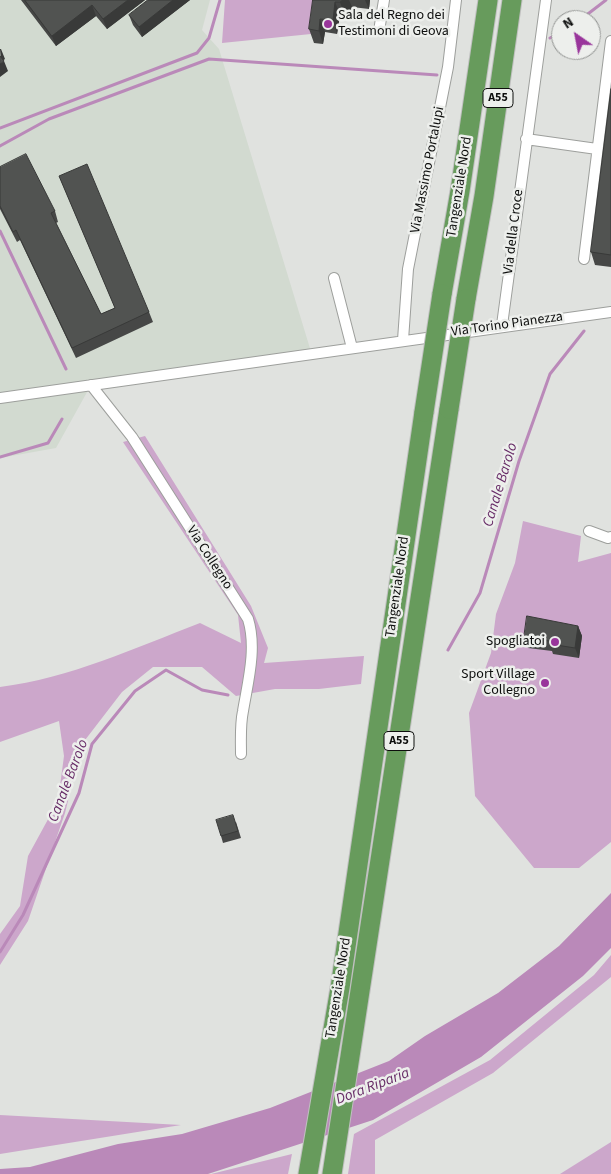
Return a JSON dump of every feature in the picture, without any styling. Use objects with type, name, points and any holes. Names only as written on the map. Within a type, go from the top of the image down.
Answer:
[{"type":"highway","name":"Tangenziale Nord","points":[[308,1174],[340,988],[424,412],[460,192],[488,0]]},
{"type":"highway","name":"Tangenziale Nord","points":[[332,1174],[361,997],[449,409],[484,196],[512,0]]},
{"type":"street","points":[[379,31],[384,0]]},
{"type":"street","name":"Via Massimo Portalupi","points":[[403,340],[408,269],[448,67],[456,0]]},
{"type":"street","name":"Via della Croce","points":[[502,325],[546,0]]},
{"type":"street","points":[[584,260],[611,41]]},
{"type":"street","points":[[526,140],[597,149]]},
{"type":"street","points":[[334,278],[352,348]]},
{"type":"street","name":"Via Torino Pianezza","points":[[403,340],[502,325],[611,312]]},
{"type":"street","points":[[0,398],[403,340]]},
{"type":"street","name":"Via Collegno","points":[[91,385],[132,437],[248,618],[252,642],[248,682],[242,713],[241,754]]},
{"type":"street","points":[[589,530],[608,538],[611,537]]},
{"type":"shaded area","points":[[0,0],[210,0],[202,30],[219,49],[312,355],[91,385],[56,448],[0,458]]},
{"type":"shaded area","points":[[225,0],[316,0],[311,34],[222,43]]},
{"type":"shaded area","points":[[145,436],[251,606],[268,648],[264,663],[364,656],[361,684],[319,689],[275,689],[236,696],[202,667],[153,667],[122,692],[82,744],[65,813],[28,921],[0,965],[0,934],[20,906],[28,856],[58,801],[64,756],[59,721],[0,742],[0,687],[52,677],[102,661],[200,623],[241,643],[238,615],[123,442]]},
{"type":"shaded area","name":"Sport Village Collegno","points":[[523,521],[581,536],[578,562],[611,553],[611,842],[579,868],[534,868],[475,796],[469,713],[491,653],[496,614],[515,563]]},
{"type":"shaded area","points":[[611,955],[611,977],[493,1073],[375,1140],[375,1174],[348,1174],[354,1134],[490,1060],[594,975]]},
{"type":"shaded area","points":[[0,1115],[181,1125],[0,1154]]},
{"type":"shaded area","points":[[611,1142],[611,1174],[560,1174]]},
{"type":"shaded area","points":[[292,1154],[288,1174],[211,1174]]},
{"type":"water","name":"Dora Riparia","points":[[611,893],[611,948],[583,976],[481,1057],[373,1120],[208,1174],[0,1174],[0,1169],[30,1167],[118,1144],[182,1134],[270,1108],[389,1061],[425,1036],[498,993],[559,946]]},
{"type":"building","points":[[25,0],[128,0],[103,19],[92,5],[52,36]]},
{"type":"building","points":[[148,0],[173,0],[139,27],[129,15]]},
{"type":"building","points":[[313,0],[343,0],[335,2],[333,20],[320,19],[319,31],[309,29]]},
{"type":"building","points":[[0,56],[4,61],[0,64]]},
{"type":"building","points":[[611,89],[611,255],[591,252]]},
{"type":"building","points":[[26,154],[55,211],[51,213],[101,314],[115,308],[59,176],[87,164],[149,312],[72,348],[16,230],[13,232],[0,206],[0,167]]},
{"type":"building","points":[[527,616],[578,626],[575,648],[550,644],[550,641],[524,638]]},
{"type":"building","points":[[233,815],[238,831],[221,836],[216,820]]},
{"type":"waterway","points":[[0,128],[197,53],[209,38],[220,0]]},
{"type":"waterway","points":[[593,10],[606,0]]},
{"type":"waterway","points":[[0,146],[49,119],[209,59],[437,75]]},
{"type":"waterway","points":[[0,231],[66,369]]},
{"type":"waterway","name":"Canale Barolo","points":[[448,650],[480,593],[519,461],[550,374],[584,331]]},
{"type":"waterway","points":[[0,457],[48,443],[62,419]]},
{"type":"waterway","name":"Canale Barolo","points":[[0,952],[23,915],[79,793],[92,744],[135,691],[166,670],[202,690],[228,695]]},
{"type":"place","name":"Sala del Regno dei Testimoni di Geova","points":[[328,24]]},
{"type":"place","name":"Spogliatoi","points":[[555,642]]},
{"type":"place","name":"Sport Village Collegno","points":[[545,683]]}]
